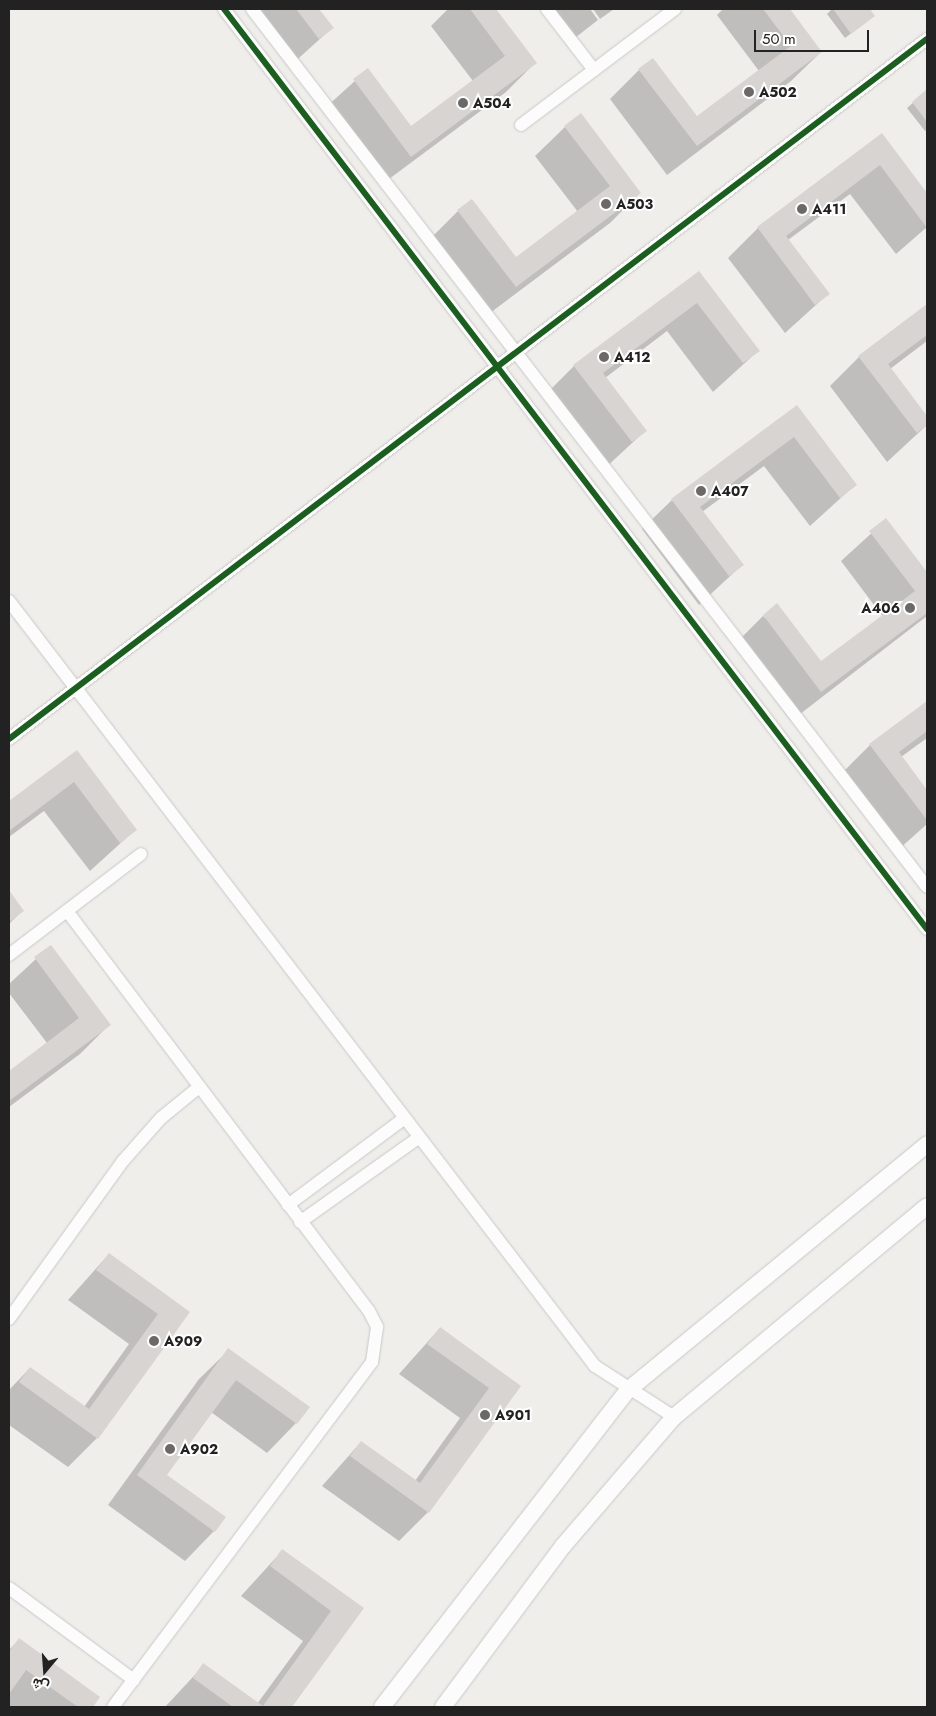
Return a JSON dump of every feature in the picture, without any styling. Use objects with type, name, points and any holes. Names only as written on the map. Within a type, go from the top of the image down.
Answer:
[{"type":"street","points":[[224,9],[500,364],[927,928]]},
{"type":"street","points":[[252,9],[927,887]]},
{"type":"street","points":[[547,9],[594,70]]},
{"type":"street","points":[[521,125],[675,9]]},
{"type":"street","points":[[9,739],[75,685],[927,40]]},
{"type":"street","points":[[9,601],[75,685],[417,1140],[595,1366],[628,1390],[674,1417]]},
{"type":"street","points":[[9,956],[141,854]]},
{"type":"street","points":[[66,911],[369,1311],[377,1327],[372,1362],[113,1707]]},
{"type":"street","points":[[9,1319],[123,1161],[161,1118],[199,1087]]},
{"type":"street","points":[[288,1205],[402,1120]]},
{"type":"street","points":[[300,1222],[417,1140]]},
{"type":"street","points":[[389,1704],[628,1390],[927,1144]]},
{"type":"street","points":[[443,1707],[563,1546],[674,1417],[927,1206]]},
{"type":"street","points":[[9,1588],[134,1680]]},
{"type":"building","points":[[296,9],[319,9],[334,28],[319,39]]},
{"type":"building","name":"A504","points":[[470,9],[496,9],[537,63],[411,157],[353,79],[368,68],[411,126],[505,56]]},
{"type":"building","name":"A502","points":[[763,9],[790,9],[822,52],[697,146],[638,69],[653,58],[697,116],[791,46]]},
{"type":"building","points":[[833,9],[870,9],[875,16],[851,34]]},
{"type":"building","points":[[927,89],[927,122],[912,102]]},
{"type":"building","name":"A503","points":[[581,113],[641,193],[516,287],[457,210],[472,199],[516,257],[610,186],[564,126]]},
{"type":"building","name":"A411","points":[[882,133],[927,193],[927,228],[880,165],[786,236],[830,294],[815,305],[757,227]]},
{"type":"building","name":"A412","points":[[699,271],[760,351],[743,363],[697,303],[603,373],[647,431],[632,442],[573,365]]},
{"type":"building","points":[[927,304],[927,335],[888,364],[927,416],[927,425],[917,433],[858,356]]},
{"type":"building","name":"A407","points":[[797,405],[857,485],[840,498],[794,437],[700,507],[744,565],[729,576],[671,499]]},
{"type":"building","name":"A406","points":[[886,518],[927,572],[927,613],[821,692],[763,615],[777,603],[821,661],[915,591],[869,531]]},
{"type":"building","points":[[927,701],[927,731],[899,752],[927,790],[927,820],[869,744]]},
{"type":"building","points":[[77,750],[137,830],[120,843],[74,782],[9,831],[9,801]]},
{"type":"building","points":[[9,890],[24,911],[9,922]]},
{"type":"building","points":[[51,945],[111,1025],[9,1101],[9,1071],[79,1018],[34,957]]},
{"type":"building","name":"A909","points":[[109,1253],[190,1312],[98,1439],[19,1382],[30,1367],[89,1409],[158,1314],[96,1270]]},
{"type":"building","name":"A901","points":[[440,1327],[521,1386],[429,1513],[350,1456],[361,1441],[420,1483],[489,1388],[427,1344]]},
{"type":"building","name":"A902","points":[[228,1348],[310,1407],[297,1424],[236,1380],[167,1475],[226,1517],[215,1532],[137,1475]]},
{"type":"building","points":[[282,1549],[364,1608],[292,1707],[233,1707],[193,1678],[203,1663],[263,1706],[331,1611],[270,1566]]},
{"type":"building","points":[[19,1638],[100,1697],[93,1707],[78,1707],[26,1670],[9,1694],[9,1652]]},
{"type":"cycle path","points":[[224,9],[927,929]]},
{"type":"cycle path","points":[[9,739],[927,39]]},
{"type":"place","name":"A502","points":[[749,92]]},
{"type":"place","name":"A504","points":[[463,103]]},
{"type":"place","name":"A503","points":[[606,204]]},
{"type":"place","name":"A411","points":[[802,209]]},
{"type":"place","name":"A412","points":[[604,357]]},
{"type":"place","name":"A407","points":[[701,491]]},
{"type":"place","name":"A406","points":[[910,608]]},
{"type":"place","name":"A909","points":[[154,1341]]},
{"type":"place","name":"A901","points":[[485,1415]]},
{"type":"place","name":"A902","points":[[170,1449]]}]
